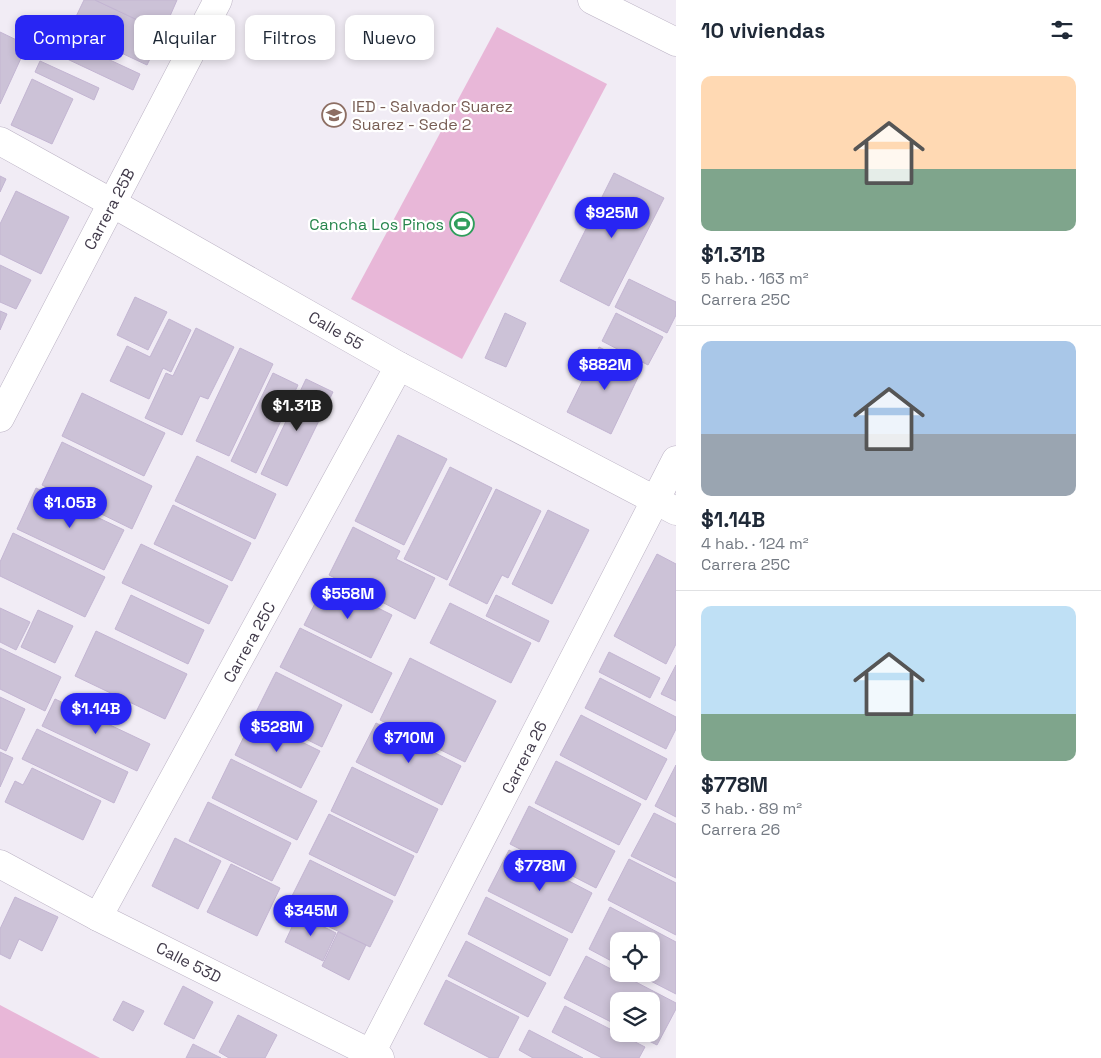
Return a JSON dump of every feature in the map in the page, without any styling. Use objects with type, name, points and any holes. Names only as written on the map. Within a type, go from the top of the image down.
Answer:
[{"type":"street","name":"Carrera 25B","points":[[0,418],[218,0]]},
{"type":"street","points":[[592,0],[676,42]]},
{"type":"street","name":"Calle 55","points":[[0,141],[399,366],[666,505]]},
{"type":"street","name":"Carrera 25C","points":[[98,917],[399,366]]},
{"type":"street","name":"Carrera 26","points":[[375,1056],[666,505],[676,460]]},
{"type":"street","name":"Calle 53D","points":[[0,864],[98,917],[375,1056]]},
{"type":"shaded area","name":"Cancha Los Pinos","points":[[497,27],[607,84],[462,359],[351,299]]},
{"type":"shaded area","points":[[0,1005],[100,1058],[0,1058]]},
{"type":"building","points":[[84,0],[95,0],[134,18],[134,59],[124,54],[124,15],[77,15]]},
{"type":"building","points":[[95,0],[177,0],[170,15],[134,15],[134,18]]},
{"type":"building","points":[[0,32],[15,39],[15,60],[20,60],[0,104]]},
{"type":"building","points":[[69,60],[110,60],[140,74],[133,90]]},
{"type":"building","points":[[136,60],[149,60],[147,65]]},
{"type":"building","points":[[40,61],[99,88],[94,100],[35,72]]},
{"type":"building","points":[[32,79],[73,99],[52,144],[11,125]]},
{"type":"building","points":[[614,173],[664,198],[609,306],[560,281]]},
{"type":"building","points":[[0,176],[6,179],[0,192]]},
{"type":"building","points":[[16,191],[69,217],[41,274],[0,254],[0,224]]},
{"type":"building","points":[[0,265],[31,280],[16,309],[0,302]]},
{"type":"building","points":[[629,279],[676,302],[676,315],[667,333],[615,307]]},
{"type":"building","points":[[135,297],[167,312],[148,350],[117,335]]},
{"type":"building","points":[[0,311],[7,314],[0,330]]},
{"type":"building","points":[[505,313],[526,323],[506,367],[485,358]]},
{"type":"building","points":[[616,313],[663,337],[648,365],[602,341]]},
{"type":"building","points":[[169,319],[191,330],[171,372],[163,368],[149,399],[110,381],[127,346],[150,357]]},
{"type":"building","points":[[196,328],[234,347],[208,399],[200,396],[182,435],[145,418],[166,373],[173,376]]},
{"type":"building","points":[[599,347],[642,369],[611,434],[567,412]]},
{"type":"building","points":[[240,348],[273,364],[229,456],[196,441]]},
{"type":"building","points":[[273,373],[298,385],[256,473],[231,461]]},
{"type":"building","points":[[306,379],[333,392],[287,486],[261,474]]},
{"type":"building","points":[[82,393],[165,433],[144,476],[62,436]]},
{"type":"building","points":[[398,435],[447,459],[404,545],[355,521]]},
{"type":"building","points":[[62,442],[152,486],[132,529],[42,485]]},
{"type":"building","points":[[197,456],[276,494],[255,539],[175,501]]},
{"type":"building","points":[[450,467],[492,488],[447,580],[404,559]]},
{"type":"building","points":[[36,488],[124,530],[104,570],[17,529]]},
{"type":"building","points":[[496,489],[541,511],[508,578],[502,575],[487,604],[449,585]]},
{"type":"building","points":[[173,505],[251,543],[232,581],[154,544]]},
{"type":"building","points":[[548,510],[589,530],[552,604],[512,584]]},
{"type":"building","points":[[353,527],[400,551],[396,559],[435,578],[415,619],[329,575]]},
{"type":"building","points":[[13,533],[105,577],[85,617],[0,576],[0,562]]},
{"type":"building","points":[[141,544],[228,586],[209,624],[122,583]]},
{"type":"building","points":[[657,554],[676,564],[676,644],[666,664],[614,636]]},
{"type":"building","points":[[326,582],[392,615],[371,658],[304,625]]},
{"type":"building","points":[[131,595],[204,630],[188,664],[115,629]]},
{"type":"building","points":[[496,595],[549,621],[539,642],[486,616]]},
{"type":"building","points":[[450,603],[531,643],[511,683],[430,643]]},
{"type":"building","points":[[0,608],[30,622],[16,650],[0,642]]},
{"type":"building","points":[[38,610],[73,626],[55,663],[21,647]]},
{"type":"building","points":[[300,628],[392,673],[372,713],[280,667]]},
{"type":"building","points":[[96,631],[187,674],[165,719],[75,676]]},
{"type":"building","points":[[0,648],[61,677],[45,711],[0,689]]},
{"type":"building","points":[[609,652],[660,678],[650,698],[599,672]]},
{"type":"building","points":[[410,658],[496,701],[465,762],[380,720]]},
{"type":"building","points":[[676,665],[676,701],[661,694]]},
{"type":"building","points":[[276,672],[342,705],[322,747],[255,714]]},
{"type":"building","points":[[600,678],[676,717],[676,729],[666,749],[585,708]]},
{"type":"building","points":[[0,697],[25,709],[6,751],[0,748]]},
{"type":"building","points":[[55,699],[150,744],[137,771],[42,726]]},
{"type":"building","points":[[581,715],[667,759],[646,800],[560,755]]},
{"type":"building","points":[[253,718],[320,751],[301,788],[235,755]]},
{"type":"building","points":[[376,723],[461,766],[442,805],[356,762]]},
{"type":"building","points":[[37,729],[128,772],[114,803],[22,759]]},
{"type":"building","points":[[0,752],[13,758],[0,787]]},
{"type":"building","points":[[231,759],[317,801],[297,840],[212,798]]},
{"type":"building","points":[[556,761],[641,804],[619,845],[535,803]]},
{"type":"building","points":[[676,765],[676,817],[655,806]]},
{"type":"building","points":[[352,767],[438,809],[417,853],[331,811]]},
{"type":"building","points":[[32,768],[101,801],[83,840],[5,802],[15,781],[23,785]]},
{"type":"building","points":[[208,802],[291,843],[272,881],[189,841]]},
{"type":"building","points":[[529,806],[615,851],[596,888],[510,844]]},
{"type":"building","points":[[654,813],[676,824],[676,878],[631,856]]},
{"type":"building","points":[[329,814],[414,856],[395,896],[309,854]]},
{"type":"building","points":[[175,838],[221,861],[198,909],[152,886]]},
{"type":"building","points":[[509,850],[592,893],[572,933],[488,891]]},
{"type":"building","points":[[629,859],[676,883],[676,935],[608,900]]},
{"type":"building","points":[[310,860],[393,901],[370,947],[287,906]]},
{"type":"building","points":[[231,864],[280,888],[257,936],[207,912]]},
{"type":"building","points":[[15,897],[58,917],[42,951],[19,939],[10,959],[0,954],[0,929]]},
{"type":"building","points":[[486,897],[568,939],[550,976],[468,934]]},
{"type":"building","points":[[610,907],[657,932],[610,932],[610,960],[589,949]]},
{"type":"building","points":[[298,914],[336,933],[323,961],[285,942]]},
{"type":"building","points":[[338,932],[366,945],[349,980],[322,966]]},
{"type":"building","points":[[660,934],[676,942],[676,994],[653,982],[660,982]]},
{"type":"building","points":[[466,941],[546,983],[528,1017],[448,976]]},
{"type":"building","points":[[586,956],[610,969],[610,982],[636,982],[655,992],[610,992],[610,1021],[564,998]]},
{"type":"building","points":[[446,980],[519,1017],[498,1058],[490,1058],[424,1024]]},
{"type":"building","points":[[183,986],[213,1002],[194,1039],[164,1024]]},
{"type":"building","points":[[660,995],[676,1003],[676,1009],[660,1039]]},
{"type":"building","points":[[123,1001],[144,1011],[133,1031],[113,1020]]},
{"type":"building","points":[[565,1006],[610,1029],[610,1042],[635,1042],[645,1047],[639,1058],[602,1058],[552,1032]]},
{"type":"building","points":[[238,1015],[277,1035],[265,1058],[229,1058],[219,1052]]},
{"type":"building","points":[[529,1030],[583,1058],[533,1058],[519,1050]]},
{"type":"building","points":[[193,1044],[221,1058],[186,1058]]},
{"type":"place","name":"IED - Salvador Suarez Suarez - Sede 2","points":[[334,115]]},
{"type":"place","name":"Cancha Los Pinos","points":[[462,224]]}]
